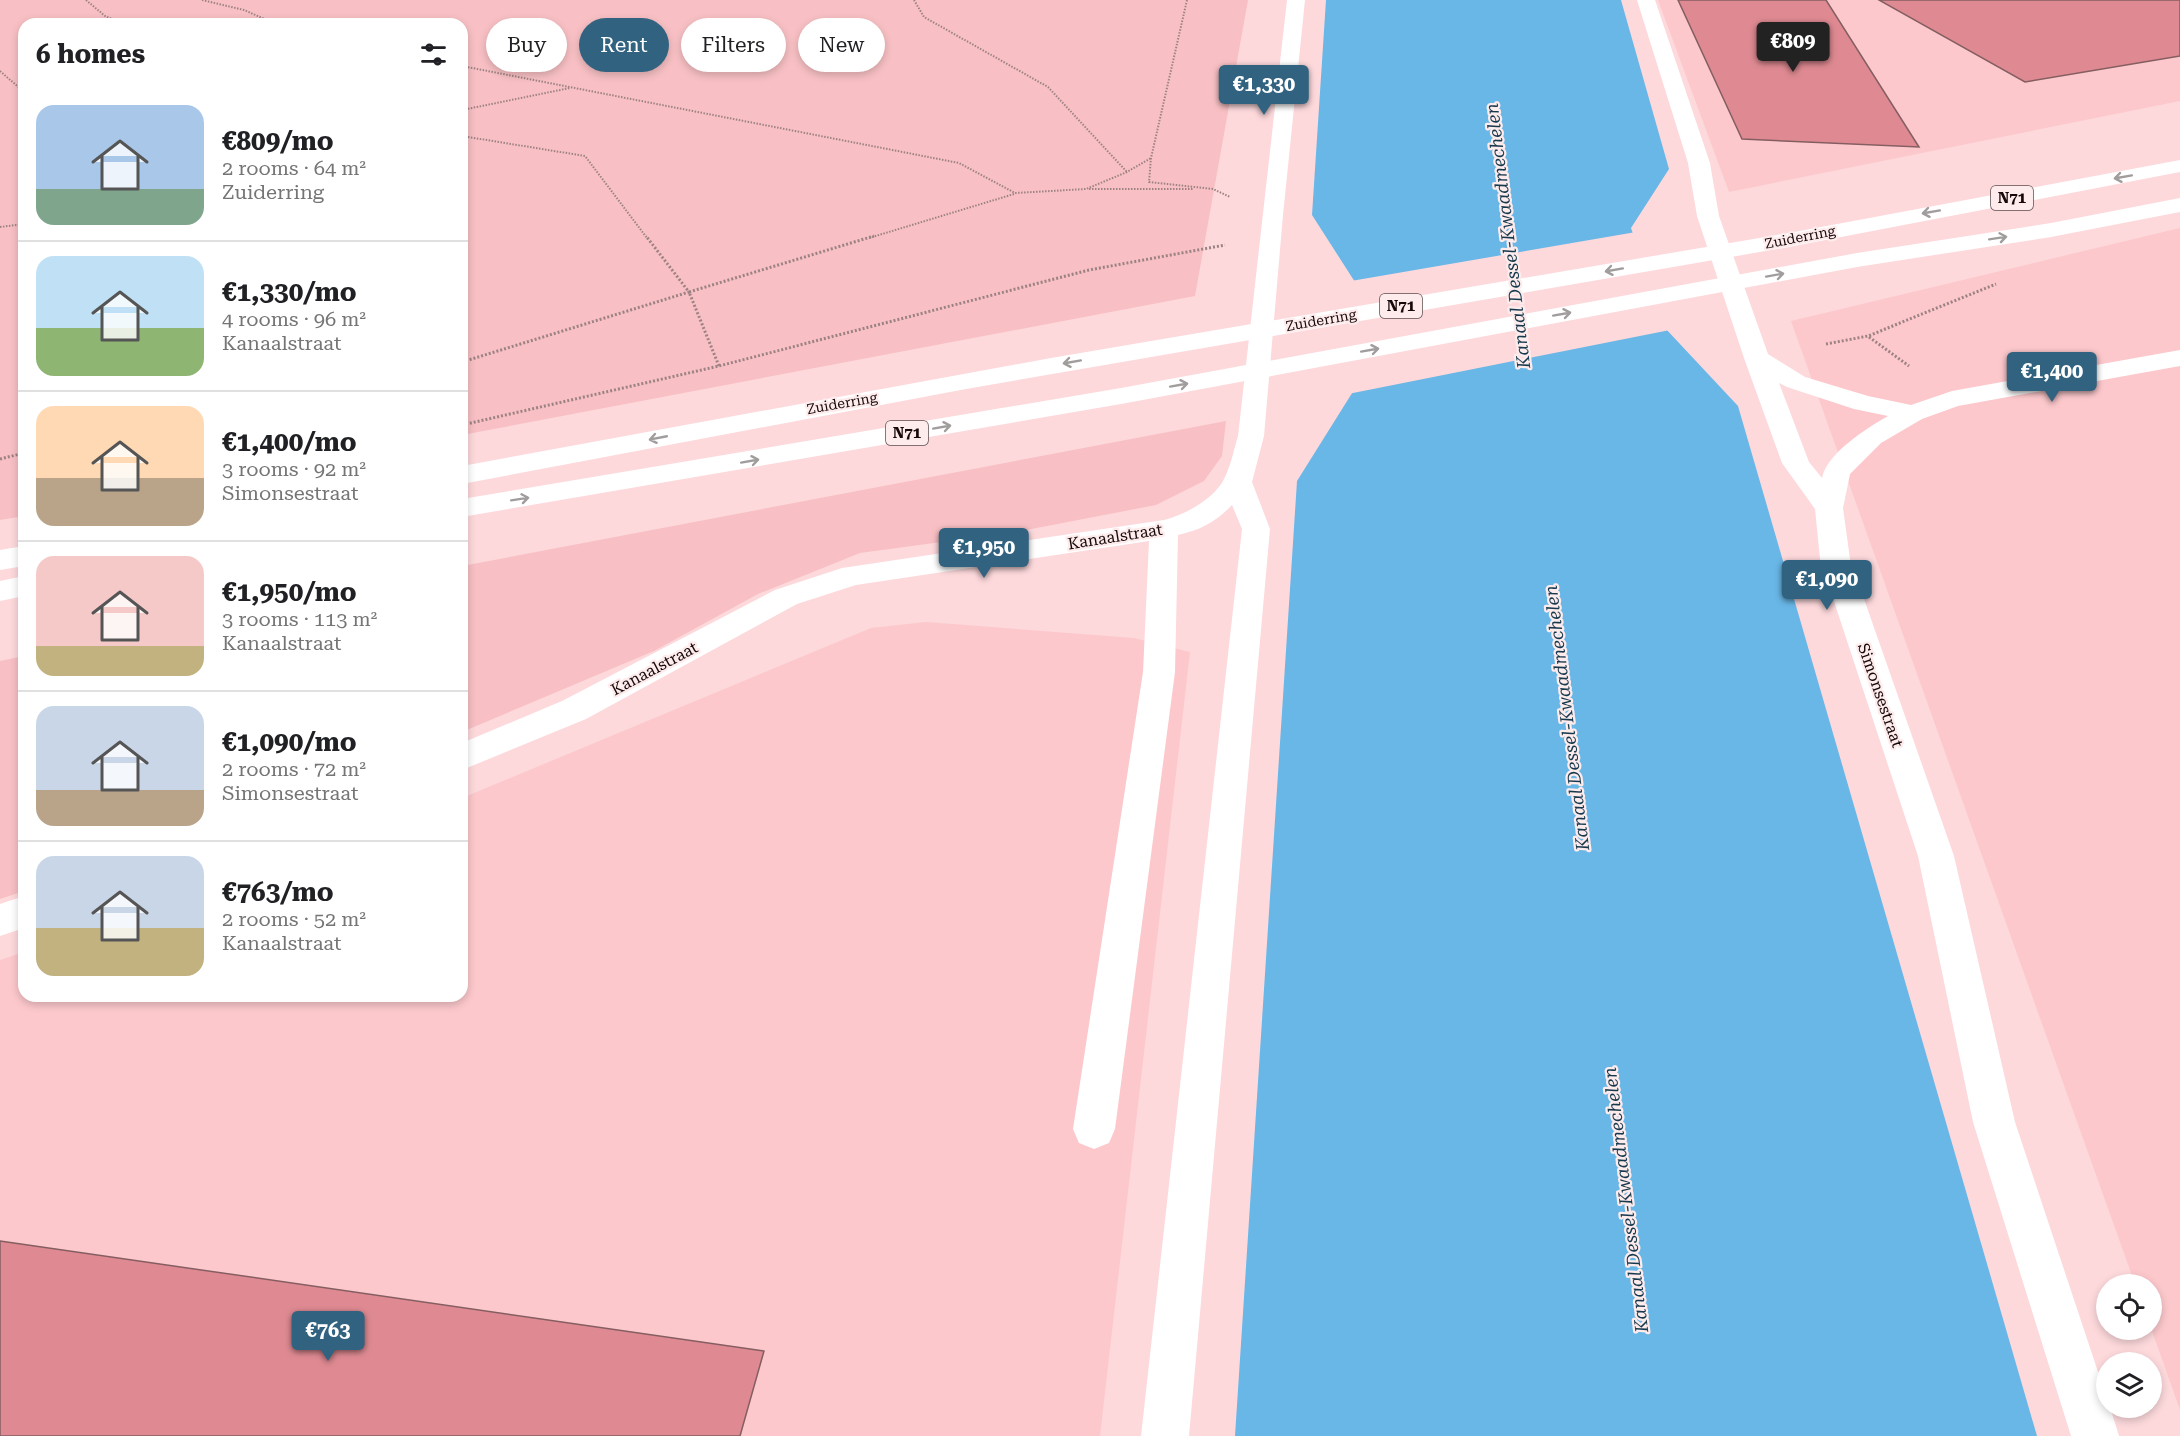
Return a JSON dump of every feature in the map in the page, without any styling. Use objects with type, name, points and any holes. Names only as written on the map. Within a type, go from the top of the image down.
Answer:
[{"type":"main road","name":"Kanaalstraat","points":[[468,754],[574,710],[786,597],[853,575],[1164,529],[1190,523],[1212,509],[1238,482],[1251,436],[1296,0]]},
{"type":"main road","points":[[1646,0],[1699,163],[1708,216],[1757,358],[1796,463],[1829,508]]},
{"type":"main road","name":"Zuiderring","points":[[468,474],[772,416],[1130,352],[1671,261],[2180,166]]},
{"type":"main road","name":"Zuiderring","points":[[468,507],[1121,396],[1857,260],[2051,230],[2180,205]]},
{"type":"main road","points":[[1757,358],[1796,382],[1863,403],[1913,414]]},
{"type":"main road","name":"Simonsestraat","points":[[2095,1436],[1994,1122],[1936,856],[1835,559],[1829,508],[1837,471],[1870,437],[1913,414],[1952,399],[2180,358]]},
{"type":"main road","points":[[1165,1436],[1256,529],[1238,482]]},
{"type":"main road","points":[[1094,1130],[1159,672],[1164,529]]},
{"type":"main road","points":[[0,560],[18,557]]},
{"type":"main road","points":[[0,591],[18,587]]},
{"type":"main road","points":[[0,920],[18,914]]},
{"type":"path","points":[[86,0],[110,18]]},
{"type":"path","points":[[202,0],[244,10],[262,18]]},
{"type":"path","points":[[914,0],[924,17],[1048,87],[1127,172]]},
{"type":"path","points":[[1187,0],[1151,158],[1149,182],[1213,189],[1271,226]]},
{"type":"path","points":[[468,67],[959,163],[1015,193]]},
{"type":"path","points":[[0,71],[18,87]]},
{"type":"path","points":[[468,109],[572,87]]},
{"type":"path","points":[[468,137],[585,156],[689,292],[719,366]]},
{"type":"path","points":[[1086,189],[1127,172],[1151,158]]},
{"type":"path","points":[[468,360],[1015,193],[1086,189],[1213,189]]},
{"type":"path","points":[[0,227],[18,225]]},
{"type":"path","points":[[468,424],[719,366],[1089,270],[1271,226]]},
{"type":"path","points":[[1757,358],[1868,336],[1997,284]]},
{"type":"path","points":[[0,459],[18,454]]},
{"type":"shaded area","points":[[0,0],[1248,0],[1195,296],[468,434],[468,18],[18,18],[18,517],[0,520]]},
{"type":"shaded area","points":[[1658,0],[2180,0],[2180,101],[1729,192]]},
{"type":"shaded area","points":[[2180,228],[2180,1410],[2162,1359],[2162,1352],[2159,1352],[2155,1340],[2162,1340],[2162,1274],[2131,1274],[1791,321]]},
{"type":"shaded area","points":[[1226,421],[1222,456],[1204,481],[1156,505],[1016,532],[860,553],[758,594],[654,651],[468,729],[468,565]]},
{"type":"shaded area","points":[[926,622],[1134,638],[1190,652],[1100,1436],[0,1436],[0,960],[18,954],[18,1002],[468,1002],[468,796],[871,628]]},
{"type":"shaded area","points":[[18,657],[18,893],[0,899],[0,661]]},
{"type":"water","name":"Kanaal Dessel-Kwaadmechelen","points":[[1326,0],[1621,0],[1669,169],[1631,228],[1665,328],[1738,406],[2037,1436],[1235,1436],[1297,481],[1359,382],[1362,293],[1312,215]]},
{"type":"pier","points":[[1636,232],[1670,330],[1348,394],[1356,381],[1358,294],[1351,281]]},
{"type":"building","points":[[1678,0],[1826,0],[1919,147],[1742,139]]},
{"type":"building","points":[[1879,0],[2180,0],[2180,56],[2025,82]]},
{"type":"building","points":[[0,1241],[764,1351],[740,1436],[0,1436]]}]
